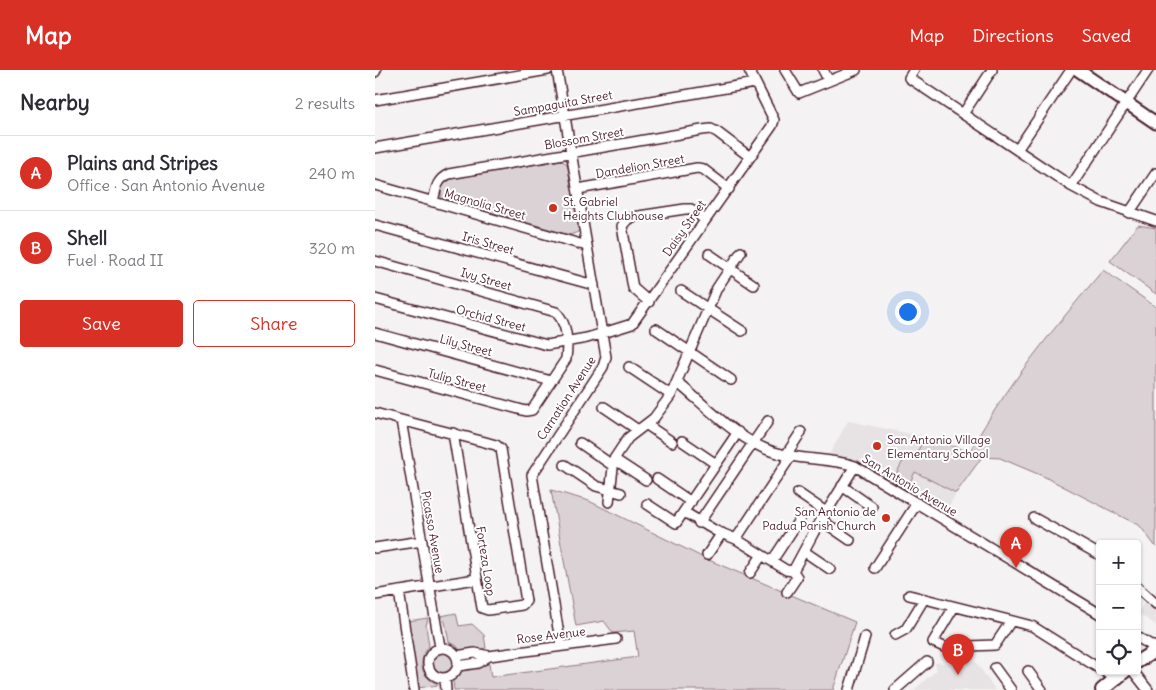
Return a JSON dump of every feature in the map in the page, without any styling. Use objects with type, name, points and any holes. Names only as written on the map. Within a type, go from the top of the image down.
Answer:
[{"type":"main road","points":[[1141,659],[1156,649]]},
{"type":"main road","points":[[1102,690],[1120,675]]},
{"type":"street","points":[[375,100],[548,70]]},
{"type":"street","name":"Carnation Avenue","points":[[557,70],[606,357],[605,364],[532,475],[561,646]]},
{"type":"street","points":[[749,70],[755,83]]},
{"type":"street","points":[[785,70],[799,93],[856,70]]},
{"type":"street","points":[[823,70],[829,81]]},
{"type":"street","points":[[963,114],[992,70]]},
{"type":"street","points":[[1017,150],[1071,70]]},
{"type":"street","points":[[1078,70],[1156,123]]},
{"type":"street","points":[[1071,186],[1148,70]]},
{"type":"street","points":[[912,74],[963,114],[1071,186],[1101,202],[1156,221]]},
{"type":"street","name":"Sampaguita Street","points":[[375,148],[755,83]]},
{"type":"street","name":"Daisy Street","points":[[601,333],[632,324],[729,189],[774,120],[755,83]]},
{"type":"street","name":"Blossom Street","points":[[433,202],[438,182],[449,174],[711,129],[750,157]]},
{"type":"street","name":"Dandelion Street","points":[[578,190],[697,168],[703,169],[729,189]]},
{"type":"street","points":[[1129,213],[1156,173]]},
{"type":"street","name":"Magnolia Street","points":[[375,185],[587,246]]},
{"type":"street","points":[[649,302],[633,288],[622,226],[627,220],[685,208],[705,220]]},
{"type":"street","name":"Iris Street","points":[[375,225],[594,286]]},
{"type":"street","points":[[609,502],[613,462],[628,438],[647,425],[671,395],[707,308],[729,268],[741,252]]},
{"type":"street","points":[[709,254],[754,284]]},
{"type":"street","name":"Ivy Street","points":[[375,261],[556,312],[563,319],[567,343]]},
{"type":"street","points":[[681,291],[742,331]]},
{"type":"street","name":"Orchid Street","points":[[375,299],[539,344],[567,343],[601,333]]},
{"type":"street","points":[[656,329],[731,380]]},
{"type":"street","name":"Lily Street","points":[[375,333],[551,381]]},
{"type":"street","points":[[551,381],[566,359],[567,343]]},
{"type":"street","points":[[629,367],[671,395]]},
{"type":"street","name":"Tulip Street","points":[[375,370],[526,412],[532,410],[551,381]]},
{"type":"street","name":"San Antonio Avenue","points":[[677,383],[753,443],[788,456],[843,462],[855,466],[1096,612]]},
{"type":"street","points":[[604,407],[638,430]]},
{"type":"street","points":[[375,412],[453,433]]},
{"type":"street","name":"Picasso Avenue","points":[[401,420],[440,648]]},
{"type":"street","points":[[699,523],[768,421]]},
{"type":"street","points":[[647,425],[673,442]]},
{"type":"street","points":[[647,504],[676,523],[738,432]]},
{"type":"street","points":[[737,539],[801,432]]},
{"type":"street","name":"Forteza Loop","points":[[453,433],[498,447],[502,454],[525,604],[483,610],[476,579],[453,433]]},
{"type":"street","points":[[682,441],[716,464]]},
{"type":"street","points":[[580,443],[645,480]]},
{"type":"street","points":[[565,465],[597,486],[610,488],[621,493]]},
{"type":"street","points":[[793,571],[821,520],[855,466]]},
{"type":"street","points":[[657,479],[691,502]]},
{"type":"street","points":[[842,486],[872,507]]},
{"type":"street","points":[[798,493],[826,512]]},
{"type":"street","points":[[875,568],[917,503]]},
{"type":"street","points":[[684,512],[699,523],[737,539],[786,570],[793,571],[797,576],[787,592]]},
{"type":"street","points":[[772,561],[801,517]]},
{"type":"street","points":[[1034,518],[1096,553]]},
{"type":"street","points":[[821,520],[850,540]]},
{"type":"street","points":[[707,555],[722,533]]},
{"type":"street","points":[[375,548],[422,541]]},
{"type":"street","points":[[805,552],[831,569]]},
{"type":"street","points":[[750,573],[762,555]]},
{"type":"street","points":[[375,595],[476,579]]},
{"type":"street","points":[[399,591],[414,690]]},
{"type":"street","points":[[1141,591],[1156,604]]},
{"type":"street","points":[[909,595],[1032,626],[1096,666]]},
{"type":"street","points":[[895,635],[906,629],[924,599]]},
{"type":"street","points":[[954,607],[933,642],[944,647],[995,645],[1011,622]]},
{"type":"street","points":[[849,690],[865,637]]},
{"type":"street","points":[[1141,639],[1156,649]]},
{"type":"street","name":"Rose Avenue","points":[[489,656],[616,640]]},
{"type":"street","points":[[440,648],[449,649],[456,656],[458,666],[453,674],[445,678],[435,676],[427,665],[431,652],[440,648]]},
{"type":"street","points":[[456,656],[475,652],[489,656]]},
{"type":"street","points":[[458,666],[477,663],[489,656]]},
{"type":"street","points":[[895,690],[927,662]]},
{"type":"street","points":[[995,668],[1011,690]]},
{"type":"street","points":[[1028,671],[1041,690]]},
{"type":"street","points":[[1136,675],[1148,690]]},
{"type":"street","points":[[445,678],[446,690]]},
{"type":"shaded area","points":[[561,160],[567,164],[580,228],[578,232],[570,235],[441,198],[442,184],[445,180]]},
{"type":"shaded area","points":[[1138,225],[1156,228],[1156,294],[1110,261]]},
{"type":"shaded area","points":[[1103,270],[1156,307],[1156,547],[1140,526],[1045,477],[1000,458],[982,457],[956,493],[915,472],[906,490],[892,481],[907,454],[914,458],[925,437],[973,453],[970,451],[1015,380],[1049,335]]},
{"type":"shaded area","name":"San Antonio Village Elementary School","points":[[848,421],[925,437],[914,458],[907,454],[892,481],[857,461],[829,455]]},
{"type":"shaded area","points":[[915,472],[956,493],[945,514],[906,490]]},
{"type":"shaded area","points":[[551,490],[589,501],[704,558],[855,622],[833,690],[454,690],[453,681],[463,668],[489,664],[491,677],[638,657],[634,631],[613,633],[604,621],[576,626]]},
{"type":"shaded area","points":[[1146,600],[1156,609],[1156,625],[1141,615],[1141,608]]},
{"type":"shaded area","points":[[456,613],[459,626],[472,624],[484,635],[486,648],[461,652],[457,646],[449,642],[445,622],[441,616]]},
{"type":"shaded area","points":[[428,618],[426,626],[429,646],[424,654],[422,667],[430,680],[438,685],[418,688],[408,621]]},
{"type":"shaded area","points":[[443,652],[451,655],[454,663],[451,671],[443,674],[435,671],[432,663],[435,655]]},
{"type":"shaded area","points":[[976,662],[995,690],[914,690],[937,670],[935,663]]},
{"type":"place","name":"St. Gabriel Heights Clubhouse","points":[[553,208]]},
{"type":"place","name":"San Antonio Village Elementary School","points":[[877,446]]},
{"type":"place","name":"San Antonio de Padua Parish Church","points":[[886,518]]},
{"type":"place","name":"Plains and Stripes","points":[[1016,568]]},
{"type":"place","name":"Shell","points":[[958,675]]}]
